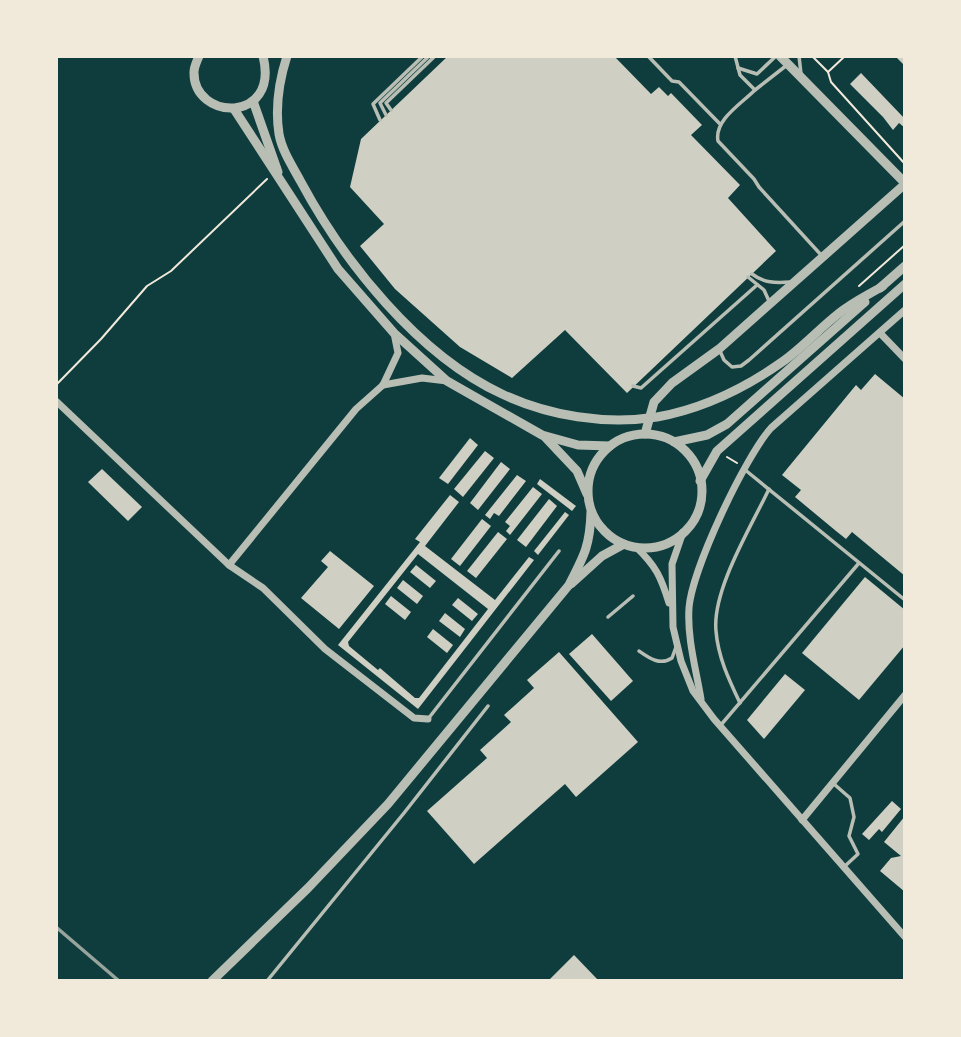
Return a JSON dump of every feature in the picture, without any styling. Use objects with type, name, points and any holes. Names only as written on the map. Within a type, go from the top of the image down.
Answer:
[{"type":"street","points":[[198,56],[194,72],[199,92],[214,105],[234,109],[253,101],[263,88],[267,72],[263,56]]},
{"type":"street","points":[[286,56],[277,109],[280,136],[288,159],[324,223],[368,282],[401,318],[454,365],[500,393],[559,414],[608,420],[634,419],[681,411],[752,381],[782,361],[840,312],[883,286]]},
{"type":"street","points":[[645,434],[654,402],[672,383],[719,349],[905,183],[802,76],[778,56]]},
{"type":"street","points":[[253,101],[281,180]]},
{"type":"street","points":[[234,109],[338,269],[394,333],[447,381],[542,435],[578,445],[610,446]]},
{"type":"street","points":[[674,442],[707,435],[727,424],[905,266]]},
{"type":"street","points":[[700,481],[718,451],[905,286]]},
{"type":"street","points":[[702,703],[691,641],[690,597],[706,551],[744,469],[771,428],[905,310]]},
{"type":"street","points":[[229,565],[356,409],[383,385],[398,353],[394,333]]},
{"type":"street","points":[[880,333],[905,359]]},
{"type":"street","points":[[383,385],[422,378],[447,381]]},
{"type":"street","points":[[56,401],[229,565],[263,588],[325,649],[414,718],[428,719]]},
{"type":"street","points":[[588,498],[589,478],[597,460],[610,446],[626,437],[645,434],[674,442],[688,455],[700,481],[700,503],[691,524],[661,545],[636,547],[624,544],[602,528],[591,512]]},
{"type":"street","points":[[542,435],[577,471],[591,512],[589,542],[584,559],[569,585]]},
{"type":"street","points":[[683,532],[672,564],[672,614],[681,662],[693,691],[802,820],[903,931]]},
{"type":"street","points":[[212,981],[388,804],[569,585],[602,556],[624,544]]},
{"type":"street","points":[[636,547],[653,564],[661,577],[672,614]]},
{"type":"street","points":[[802,820],[905,695]]},
{"type":"lane","points":[[380,120],[373,104],[423,56]]},
{"type":"lane","points":[[386,115],[380,103],[429,56]]},
{"type":"lane","points":[[391,110],[386,103],[435,56]]},
{"type":"lane","points":[[648,56],[672,80],[679,82],[720,124]]},
{"type":"lane","points":[[735,56],[740,75],[755,90]]},
{"type":"lane","points":[[736,67],[757,74],[778,56]]},
{"type":"lane","points":[[799,56],[802,76]]},
{"type":"lane","points":[[789,64],[755,90],[720,124],[716,134],[718,141],[823,257]]},
{"type":"lane","points":[[719,349],[724,360],[732,367],[741,366],[905,221]]},
{"type":"lane","points":[[770,304],[764,290],[750,275],[772,283],[795,282]]},
{"type":"lane","points":[[633,386],[641,388],[757,285]]},
{"type":"lane","points":[[744,469],[905,600]]},
{"type":"lane","points":[[740,703],[724,671],[715,629],[722,586],[769,489]]},
{"type":"lane","points":[[428,719],[559,551]]},
{"type":"lane","points":[[720,726],[859,563]]},
{"type":"lane","points":[[608,617],[633,596]]},
{"type":"lane","points":[[639,651],[650,659],[667,661],[676,650],[676,642]]},
{"type":"lane","points":[[267,981],[488,706]]},
{"type":"lane","points":[[833,783],[850,798],[854,817],[849,836],[858,854],[844,867]]},
{"type":"path","points":[[813,56],[828,72],[831,82],[905,164]]},
{"type":"path","points":[[828,72],[845,56]]},
{"type":"path","points":[[56,385],[102,339],[147,286],[171,271],[271,176]]},
{"type":"building","points":[[448,56],[614,56],[651,94],[659,87],[668,96],[671,93],[702,125],[691,135],[740,185],[728,198],[776,251],[627,393],[565,330],[512,378],[460,347],[395,289],[360,246],[384,224],[350,187],[361,139]]},
{"type":"building","points":[[895,56],[905,56],[905,66]]},
{"type":"building","points":[[861,73],[905,119],[905,128],[899,123],[893,130],[850,84]]},
{"type":"building","points":[[875,374],[905,399],[905,576],[852,532],[846,539],[836,531],[795,497],[801,490],[782,475],[856,385],[861,390]]},
{"type":"building","points":[[470,438],[478,445],[448,484],[439,478]]},
{"type":"building","points":[[485,451],[494,458],[463,497],[454,489]]},
{"type":"building","points":[[501,462],[510,469],[478,510],[470,503]]},
{"type":"building","points":[[102,469],[142,507],[128,521],[88,482]]},
{"type":"building","points":[[517,475],[526,481],[499,516],[494,513],[490,519],[485,515]]},
{"type":"building","points":[[540,479],[576,506],[572,511],[537,484]]},
{"type":"building","points":[[533,487],[542,494],[510,535],[506,531],[510,526],[505,522]]},
{"type":"building","points":[[450,495],[459,502],[425,546],[495,600],[529,557],[534,560],[418,709],[338,645],[420,542],[415,539]],"holes":[[[418,554],[488,609],[419,698],[415,698],[349,646],[348,642]]]},
{"type":"building","points":[[549,499],[557,506],[526,547],[517,540]]},
{"type":"building","points":[[565,512],[569,515],[538,555],[534,551]]},
{"type":"building","points":[[482,519],[491,526],[460,566],[451,559]]},
{"type":"building","points":[[498,532],[507,539],[476,578],[467,571]]},
{"type":"building","points":[[330,551],[374,586],[339,629],[301,598],[328,567],[321,561]]},
{"type":"building","points":[[416,565],[436,581],[430,588],[410,572]]},
{"type":"building","points":[[865,577],[905,610],[905,645],[859,700],[802,653]]},
{"type":"building","points":[[403,580],[423,596],[417,604],[397,588]]},
{"type":"building","points":[[391,596],[411,612],[405,620],[385,604]]},
{"type":"building","points":[[458,598],[478,614],[472,621],[452,605]]},
{"type":"building","points":[[445,613],[465,629],[460,637],[439,621]]},
{"type":"building","points":[[433,629],[453,645],[447,653],[427,637]]},
{"type":"building","points":[[592,634],[633,681],[611,701],[569,654]]},
{"type":"building","points":[[559,652],[638,742],[576,797],[565,784],[474,864],[427,811],[487,758],[480,750],[511,722],[504,715],[534,688],[527,680]]},
{"type":"building","points":[[785,674],[805,690],[764,739],[747,720]]},
{"type":"building","points":[[892,801],[901,809],[882,832],[879,829],[869,840],[862,834]]},
{"type":"building","points":[[905,816],[905,892],[880,871],[891,858],[901,856],[884,842]]},
{"type":"building","points":[[574,955],[599,981],[548,981]]},
{"type":"railway","points":[[56,927],[119,981]]}]
